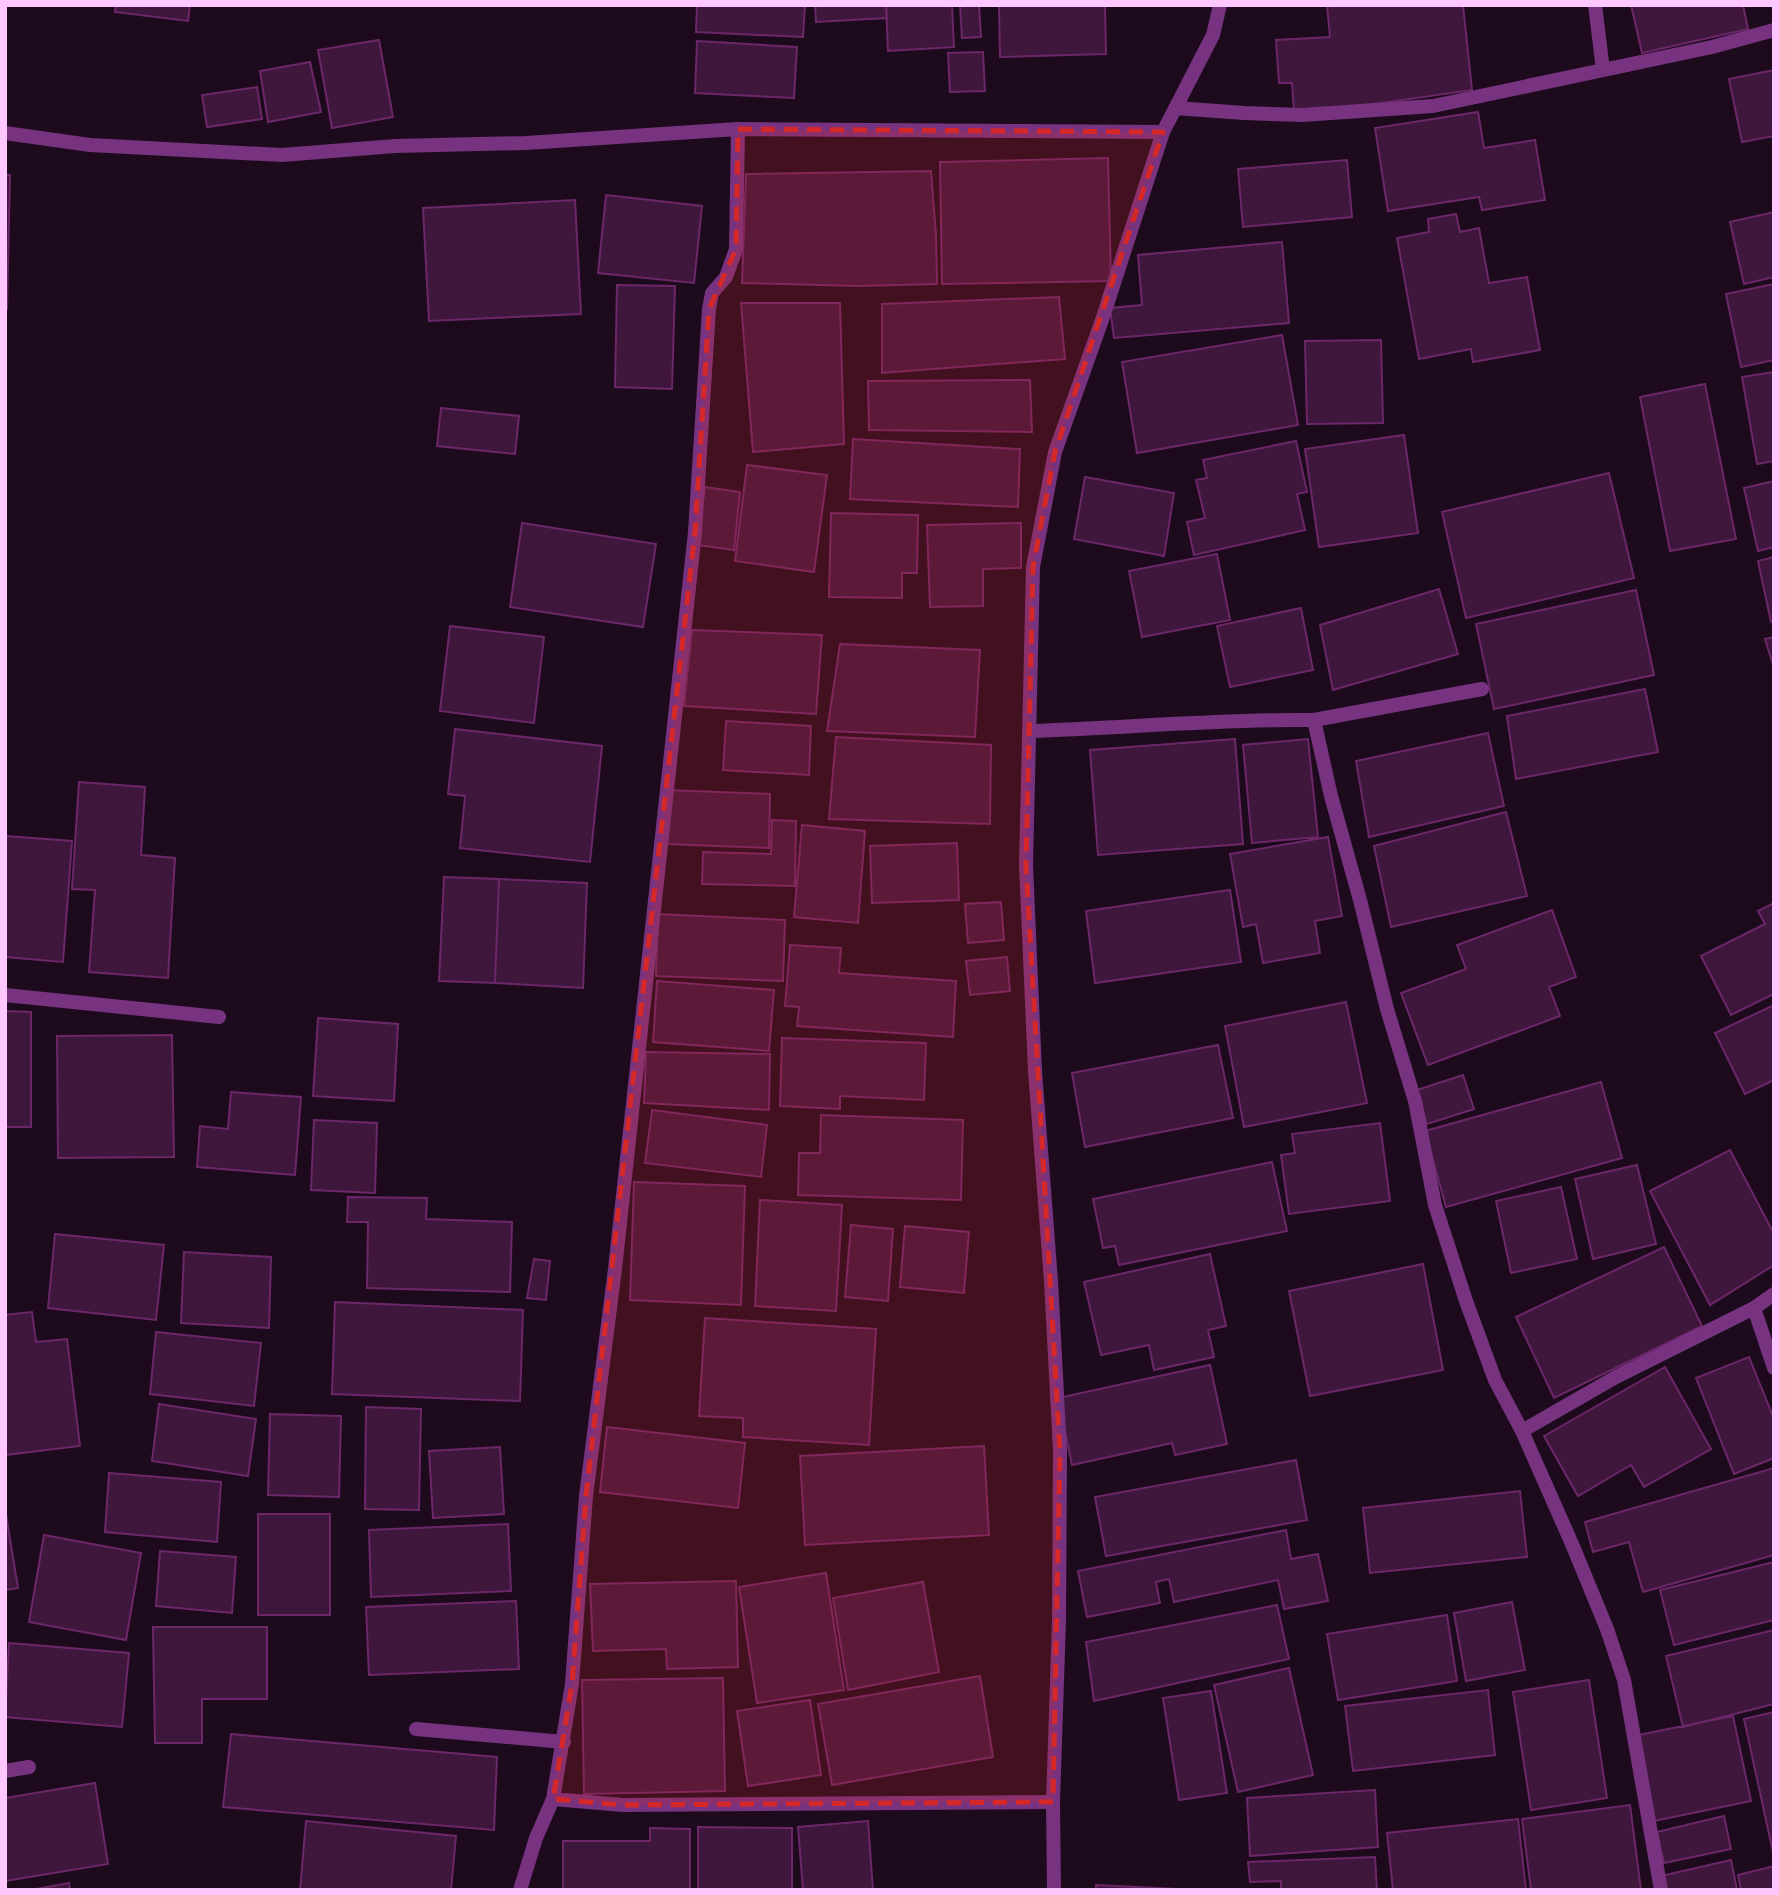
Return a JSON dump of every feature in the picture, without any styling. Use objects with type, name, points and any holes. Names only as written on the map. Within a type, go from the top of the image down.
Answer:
[{"type":"street","points":[[1054,1890],[1053,1802],[1059,1620],[1060,1451],[1051,1281],[1035,1071],[1026,864],[1034,567],[1055,452],[1102,320],[1163,132],[1213,35],[1220,5]]},
{"type":"street","points":[[1595,5],[1603,70]]},
{"type":"street","points":[[1176,108],[1302,114],[1433,106],[1712,47],[1774,30]]},
{"type":"street","points":[[5,133],[90,145],[282,155],[395,146],[526,143],[738,129],[1163,132]]},
{"type":"street","points":[[520,1890],[536,1838],[552,1799],[572,1684],[586,1496],[616,1256],[695,532],[709,309],[712,293],[726,277],[736,248],[738,129]]},
{"type":"street","points":[[1030,731],[1117,729],[1278,719],[1314,720],[1482,689]]},
{"type":"street","points":[[1314,720],[1387,1009],[1415,1101],[1435,1205],[1495,1380],[1522,1431],[1607,1629],[1625,1680],[1661,1890]]},
{"type":"street","points":[[5,995],[219,1017]]},
{"type":"street","points":[[1522,1431],[1616,1377],[1754,1308],[1774,1294]]},
{"type":"street","points":[[1754,1308],[1774,1368]]},
{"type":"street","points":[[416,1729],[564,1742]]},
{"type":"street","points":[[5,1771],[29,1767]]},
{"type":"street","points":[[552,1799],[623,1805],[1053,1802]]},
{"type":"highlighted area","points":[[738,129],[1163,132],[1055,452],[1033,567],[1026,865],[1060,1451],[1053,1802],[623,1805],[553,1799],[572,1684],[586,1496],[695,532],[709,309],[736,249]]},
{"type":"building","points":[[116,5],[190,5],[188,21],[115,12]]},
{"type":"building","points":[[697,5],[805,5],[803,37],[696,32]]},
{"type":"building","points":[[815,5],[886,5],[887,18],[816,22]]},
{"type":"building","points":[[886,5],[952,5],[954,47],[888,51]]},
{"type":"building","points":[[960,5],[979,5],[981,37],[962,38]]},
{"type":"building","points":[[1105,5],[1106,54],[1000,57],[999,6]]},
{"type":"building","points":[[1327,5],[1463,5],[1472,90],[1340,109],[1294,112],[1292,83],[1279,83],[1276,40],[1330,37]]},
{"type":"building","points":[[1631,5],[1743,5],[1748,29],[1642,53]]},
{"type":"building","points":[[379,40],[393,117],[332,128],[318,50]]},
{"type":"building","points":[[697,41],[797,47],[794,98],[695,93]]},
{"type":"building","points":[[983,52],[985,91],[950,92],[948,53]]},
{"type":"building","points":[[310,62],[321,112],[268,122],[260,71]]},
{"type":"building","points":[[1774,70],[1774,136],[1742,142],[1729,79]]},
{"type":"building","points":[[257,87],[262,119],[207,127],[202,95]]},
{"type":"building","points":[[1478,112],[1484,148],[1535,140],[1545,200],[1482,210],[1479,197],[1388,211],[1375,128]]},
{"type":"building","points":[[1108,158],[1111,281],[942,284],[940,162]]},
{"type":"building","points":[[1347,160],[1352,217],[1243,227],[1238,169]]},
{"type":"building","points":[[931,171],[937,284],[859,286],[742,283],[746,174]]},
{"type":"building","points":[[5,175],[10,175],[7,309],[5,309]]},
{"type":"building","points":[[606,195],[702,206],[694,283],[598,273]]},
{"type":"building","points":[[575,200],[581,314],[429,321],[423,208]]},
{"type":"building","points":[[1774,212],[1774,277],[1744,284],[1730,222]]},
{"type":"building","points":[[1456,214],[1460,232],[1479,228],[1489,283],[1527,277],[1540,350],[1473,362],[1471,349],[1419,359],[1397,238],[1429,232],[1428,219]]},
{"type":"building","points":[[1282,242],[1289,323],[1114,338],[1110,308],[1142,305],[1138,255]]},
{"type":"building","points":[[1774,284],[1774,360],[1741,367],[1726,294]]},
{"type":"building","points":[[617,285],[675,286],[672,389],[615,387]]},
{"type":"building","points":[[1059,297],[1065,359],[882,373],[882,304]]},
{"type":"building","points":[[741,303],[840,303],[844,444],[753,452]]},
{"type":"building","points":[[1282,335],[1298,425],[1137,453],[1122,362]]},
{"type":"building","points":[[1381,340],[1383,423],[1307,424],[1305,341]]},
{"type":"building","points":[[1774,372],[1774,461],[1757,464],[1742,377]]},
{"type":"building","points":[[1030,380],[1032,432],[869,430],[868,381]]},
{"type":"building","points":[[1705,384],[1736,539],[1670,551],[1640,397]]},
{"type":"building","points":[[441,408],[519,416],[515,454],[437,446]]},
{"type":"building","points":[[1404,435],[1418,533],[1319,547],[1305,449]]},
{"type":"building","points":[[853,439],[1020,449],[1018,507],[850,499]]},
{"type":"building","points":[[1296,441],[1307,492],[1297,494],[1305,530],[1194,555],[1187,522],[1205,518],[1196,480],[1207,478],[1203,460]]},
{"type":"building","points":[[747,465],[827,475],[814,572],[735,561]]},
{"type":"building","points":[[1609,473],[1634,578],[1466,618],[1442,512]]},
{"type":"building","points":[[1085,477],[1174,493],[1164,556],[1074,539]]},
{"type":"building","points":[[1774,481],[1774,547],[1758,551],[1744,488]]},
{"type":"building","points":[[705,487],[740,492],[734,550],[697,545]]},
{"type":"building","points":[[831,513],[918,515],[917,573],[902,573],[902,598],[829,597]]},
{"type":"building","points":[[522,523],[656,544],[643,627],[510,607]]},
{"type":"building","points":[[1021,523],[1021,568],[983,569],[983,606],[930,607],[927,525]]},
{"type":"building","points":[[1217,554],[1230,620],[1142,637],[1129,571]]},
{"type":"building","points":[[1774,557],[1774,621],[1771,622],[1758,561]]},
{"type":"building","points":[[1439,589],[1458,654],[1333,690],[1320,625]]},
{"type":"building","points":[[1636,590],[1654,675],[1494,709],[1476,624]]},
{"type":"building","points":[[1301,608],[1313,670],[1230,687],[1217,626]]},
{"type":"building","points":[[450,626],[544,637],[534,723],[440,711]]},
{"type":"building","points":[[692,630],[822,635],[816,714],[684,706]]},
{"type":"building","points":[[1774,637],[1774,668],[1765,639]]},
{"type":"building","points":[[840,644],[980,650],[975,737],[827,731]]},
{"type":"building","points":[[1645,689],[1658,752],[1516,779],[1507,716]]},
{"type":"building","points":[[726,721],[811,726],[809,775],[723,770]]},
{"type":"building","points":[[455,729],[602,746],[590,862],[460,848],[465,796],[448,794]]},
{"type":"building","points":[[1488,733],[1504,806],[1369,837],[1356,761]]},
{"type":"building","points":[[836,737],[991,745],[990,824],[829,819]]},
{"type":"building","points":[[1235,739],[1243,844],[1098,855],[1090,750]]},
{"type":"building","points":[[1308,739],[1318,837],[1252,843],[1243,745]]},
{"type":"building","points":[[79,782],[145,787],[141,855],[175,858],[168,978],[89,972],[95,890],[72,889]]},
{"type":"building","points":[[667,790],[770,794],[769,848],[665,844]]},
{"type":"building","points":[[1506,812],[1527,896],[1391,927],[1374,846]]},
{"type":"building","points":[[772,820],[796,821],[795,886],[702,884],[703,852],[771,854]]},
{"type":"building","points":[[802,825],[865,831],[858,923],[794,917]]},
{"type":"building","points":[[5,836],[72,841],[63,962],[5,957]]},
{"type":"building","points":[[1328,837],[1342,916],[1315,921],[1320,953],[1263,963],[1256,924],[1243,927],[1230,854]]},
{"type":"building","points":[[957,843],[959,900],[872,903],[870,846]]},
{"type":"building","points":[[444,877],[499,879],[495,983],[439,981]]},
{"type":"building","points":[[499,879],[587,883],[583,988],[495,983]]},
{"type":"building","points":[[1230,890],[1241,962],[1095,983],[1086,911]]},
{"type":"building","points":[[1001,902],[1004,940],[968,943],[965,904]]},
{"type":"building","points":[[1774,903],[1774,994],[1731,1015],[1701,956],[1765,924],[1758,911]]},
{"type":"building","points":[[1552,910],[1576,977],[1549,987],[1560,1016],[1428,1065],[1401,993],[1466,969],[1457,945]]},
{"type":"building","points":[[658,914],[785,920],[783,981],[656,976]]},
{"type":"building","points":[[790,945],[841,948],[839,973],[956,981],[953,1037],[797,1026],[799,1007],[785,1006]]},
{"type":"building","points":[[1007,957],[1010,991],[970,995],[966,961]]},
{"type":"building","points":[[657,981],[774,990],[769,1051],[653,1042]]},
{"type":"building","points":[[1346,1002],[1367,1103],[1244,1127],[1225,1026]]},
{"type":"building","points":[[1774,1005],[1774,1080],[1745,1094],[1715,1033]]},
{"type":"building","points":[[5,1011],[31,1012],[31,1127],[5,1127]]},
{"type":"building","points":[[318,1018],[398,1024],[394,1101],[313,1096]]},
{"type":"building","points":[[172,1035],[174,1157],[58,1158],[57,1036]]},
{"type":"building","points":[[782,1038],[926,1043],[924,1100],[840,1096],[840,1109],[780,1106]]},
{"type":"building","points":[[1218,1045],[1233,1118],[1085,1147],[1072,1073]]},
{"type":"building","points":[[646,1052],[770,1054],[769,1110],[644,1103]]},
{"type":"building","points":[[1463,1075],[1474,1109],[1427,1124],[1417,1090]]},
{"type":"building","points":[[1601,1082],[1622,1158],[1446,1207],[1425,1131]]},
{"type":"building","points":[[231,1092],[301,1097],[295,1175],[197,1167],[200,1126],[228,1129]]},
{"type":"building","points":[[652,1110],[767,1125],[761,1177],[645,1163]]},
{"type":"building","points":[[821,1115],[963,1120],[961,1200],[798,1195],[799,1153],[820,1153]]},
{"type":"building","points":[[314,1120],[377,1123],[375,1193],[311,1190]]},
{"type":"building","points":[[1380,1123],[1390,1201],[1289,1214],[1281,1155],[1295,1153],[1292,1134]]},
{"type":"building","points":[[1730,1150],[1774,1234],[1774,1265],[1710,1305],[1650,1191]]},
{"type":"building","points":[[1272,1162],[1287,1231],[1119,1265],[1115,1246],[1103,1248],[1093,1199]]},
{"type":"building","points":[[1637,1165],[1656,1244],[1593,1259],[1575,1179]]},
{"type":"building","points":[[634,1182],[745,1186],[741,1305],[630,1300]]},
{"type":"building","points":[[1561,1187],[1577,1259],[1511,1273],[1496,1201]]},
{"type":"building","points":[[348,1197],[427,1198],[426,1219],[512,1222],[510,1292],[367,1288],[368,1222],[347,1222]]},
{"type":"building","points":[[760,1200],[842,1205],[836,1311],[755,1306]]},
{"type":"building","points":[[851,1225],[893,1229],[888,1301],[845,1297]]},
{"type":"building","points":[[905,1226],[969,1232],[964,1293],[900,1287]]},
{"type":"building","points":[[55,1234],[164,1245],[156,1320],[48,1308]]},
{"type":"building","points":[[1664,1247],[1702,1326],[1554,1398],[1516,1317]]},
{"type":"building","points":[[184,1252],[271,1257],[269,1328],[181,1323]]},
{"type":"building","points":[[1210,1254],[1226,1326],[1208,1330],[1214,1357],[1154,1370],[1149,1345],[1101,1355],[1084,1282]]},
{"type":"building","points":[[534,1259],[550,1261],[546,1300],[527,1298]]},
{"type":"building","points":[[1423,1264],[1443,1370],[1310,1396],[1289,1291]]},
{"type":"building","points":[[335,1302],[523,1310],[520,1401],[332,1394]]},
{"type":"building","points":[[32,1312],[36,1342],[67,1339],[80,1446],[5,1455],[5,1315]]},
{"type":"building","points":[[705,1318],[876,1329],[869,1445],[743,1437],[743,1418],[699,1416]]},
{"type":"building","points":[[156,1332],[261,1343],[254,1406],[150,1394]]},
{"type":"building","points":[[1749,1357],[1774,1419],[1774,1458],[1734,1474],[1696,1378]]},
{"type":"building","points":[[1210,1365],[1227,1444],[1175,1455],[1172,1443],[1072,1465],[1058,1398]]},
{"type":"building","points":[[1665,1367],[1711,1449],[1644,1487],[1631,1465],[1578,1496],[1544,1436]]},
{"type":"building","points":[[159,1404],[256,1419],[248,1476],[152,1461]]},
{"type":"building","points":[[366,1407],[421,1409],[419,1510],[365,1509]]},
{"type":"building","points":[[270,1414],[341,1416],[339,1497],[268,1495]]},
{"type":"building","points":[[607,1427],[745,1443],[738,1508],[600,1492]]},
{"type":"building","points":[[984,1446],[989,1535],[805,1545],[800,1456]]},
{"type":"building","points":[[500,1447],[504,1514],[433,1518],[429,1451]]},
{"type":"building","points":[[1296,1460],[1307,1520],[1106,1556],[1095,1497]]},
{"type":"building","points":[[1774,1468],[1774,1555],[1643,1592],[1629,1542],[1593,1552],[1585,1522]]},
{"type":"building","points":[[109,1473],[221,1482],[217,1542],[105,1532]]},
{"type":"building","points":[[1520,1491],[1527,1557],[1370,1573],[1363,1508]]},
{"type":"building","points":[[5,1508],[18,1588],[5,1590]]},
{"type":"building","points":[[258,1514],[330,1514],[330,1615],[258,1615]]},
{"type":"building","points":[[508,1524],[511,1591],[371,1597],[369,1530]]},
{"type":"building","points":[[1286,1530],[1291,1559],[1318,1554],[1328,1601],[1284,1609],[1278,1580],[1174,1602],[1169,1579],[1156,1582],[1160,1603],[1087,1617],[1078,1571]]},
{"type":"building","points":[[44,1535],[141,1553],[126,1640],[29,1622]]},
{"type":"building","points":[[160,1551],[236,1557],[232,1613],[156,1606]]},
{"type":"building","points":[[1774,1562],[1774,1620],[1674,1645],[1660,1590]]},
{"type":"building","points":[[826,1573],[844,1690],[757,1703],[739,1587]]},
{"type":"building","points":[[736,1581],[738,1667],[667,1669],[666,1649],[593,1651],[590,1584]]},
{"type":"building","points":[[923,1582],[939,1672],[848,1690],[833,1598]]},
{"type":"building","points":[[516,1601],[519,1669],[369,1675],[366,1607]]},
{"type":"building","points":[[1512,1602],[1525,1670],[1466,1681],[1454,1613]]},
{"type":"building","points":[[1277,1605],[1289,1659],[1094,1701],[1086,1642]]},
{"type":"building","points":[[1447,1615],[1457,1681],[1338,1700],[1327,1634]]},
{"type":"building","points":[[153,1627],[267,1627],[267,1699],[202,1699],[202,1743],[155,1743]]},
{"type":"building","points":[[1774,1630],[1774,1704],[1683,1727],[1666,1656]]},
{"type":"building","points":[[9,1643],[129,1653],[122,1727],[5,1717]]},
{"type":"building","points":[[1289,1668],[1313,1775],[1238,1792],[1214,1685]]},
{"type":"building","points":[[980,1676],[993,1757],[832,1785],[818,1704]]},
{"type":"building","points":[[723,1678],[725,1791],[584,1794],[582,1680]]},
{"type":"building","points":[[1589,1680],[1607,1798],[1531,1810],[1513,1692]]},
{"type":"building","points":[[1488,1690],[1495,1755],[1353,1771],[1345,1706]]},
{"type":"building","points":[[1211,1691],[1227,1793],[1179,1800],[1163,1698]]},
{"type":"building","points":[[810,1700],[821,1775],[748,1786],[737,1711]]},
{"type":"building","points":[[1774,1712],[1774,1857],[1744,1719]]},
{"type":"building","points":[[1733,1716],[1751,1801],[1654,1821],[1638,1735]]},
{"type":"building","points":[[231,1734],[497,1757],[494,1830],[223,1807]]},
{"type":"building","points":[[95,1783],[108,1864],[5,1881],[5,1798]]},
{"type":"building","points":[[1375,1790],[1378,1847],[1250,1856],[1247,1798]]},
{"type":"building","points":[[1630,1805],[1641,1890],[1531,1890],[1522,1819]]},
{"type":"building","points":[[1724,1816],[1731,1849],[1664,1863],[1657,1832]]},
{"type":"building","points":[[1518,1819],[1526,1890],[1393,1890],[1387,1833]]},
{"type":"building","points":[[306,1821],[456,1836],[451,1890],[300,1890]]},
{"type":"building","points":[[868,1821],[873,1890],[803,1890],[798,1827]]},
{"type":"building","points":[[698,1827],[792,1828],[792,1890],[698,1890]]},
{"type":"building","points":[[650,1828],[690,1829],[690,1890],[563,1890],[563,1841],[650,1841]]},
{"type":"building","points":[[1375,1857],[1377,1890],[1281,1890],[1281,1881],[1250,1882],[1248,1862]]},
{"type":"building","points":[[1731,1860],[1737,1890],[1664,1890],[1661,1876]]},
{"type":"building","points":[[1774,1866],[1774,1890],[1741,1890],[1738,1875]]},
{"type":"building","points":[[69,1883],[70,1890],[31,1890]]},
{"type":"building","points":[[1096,1885],[1197,1890],[1096,1890]]}]
